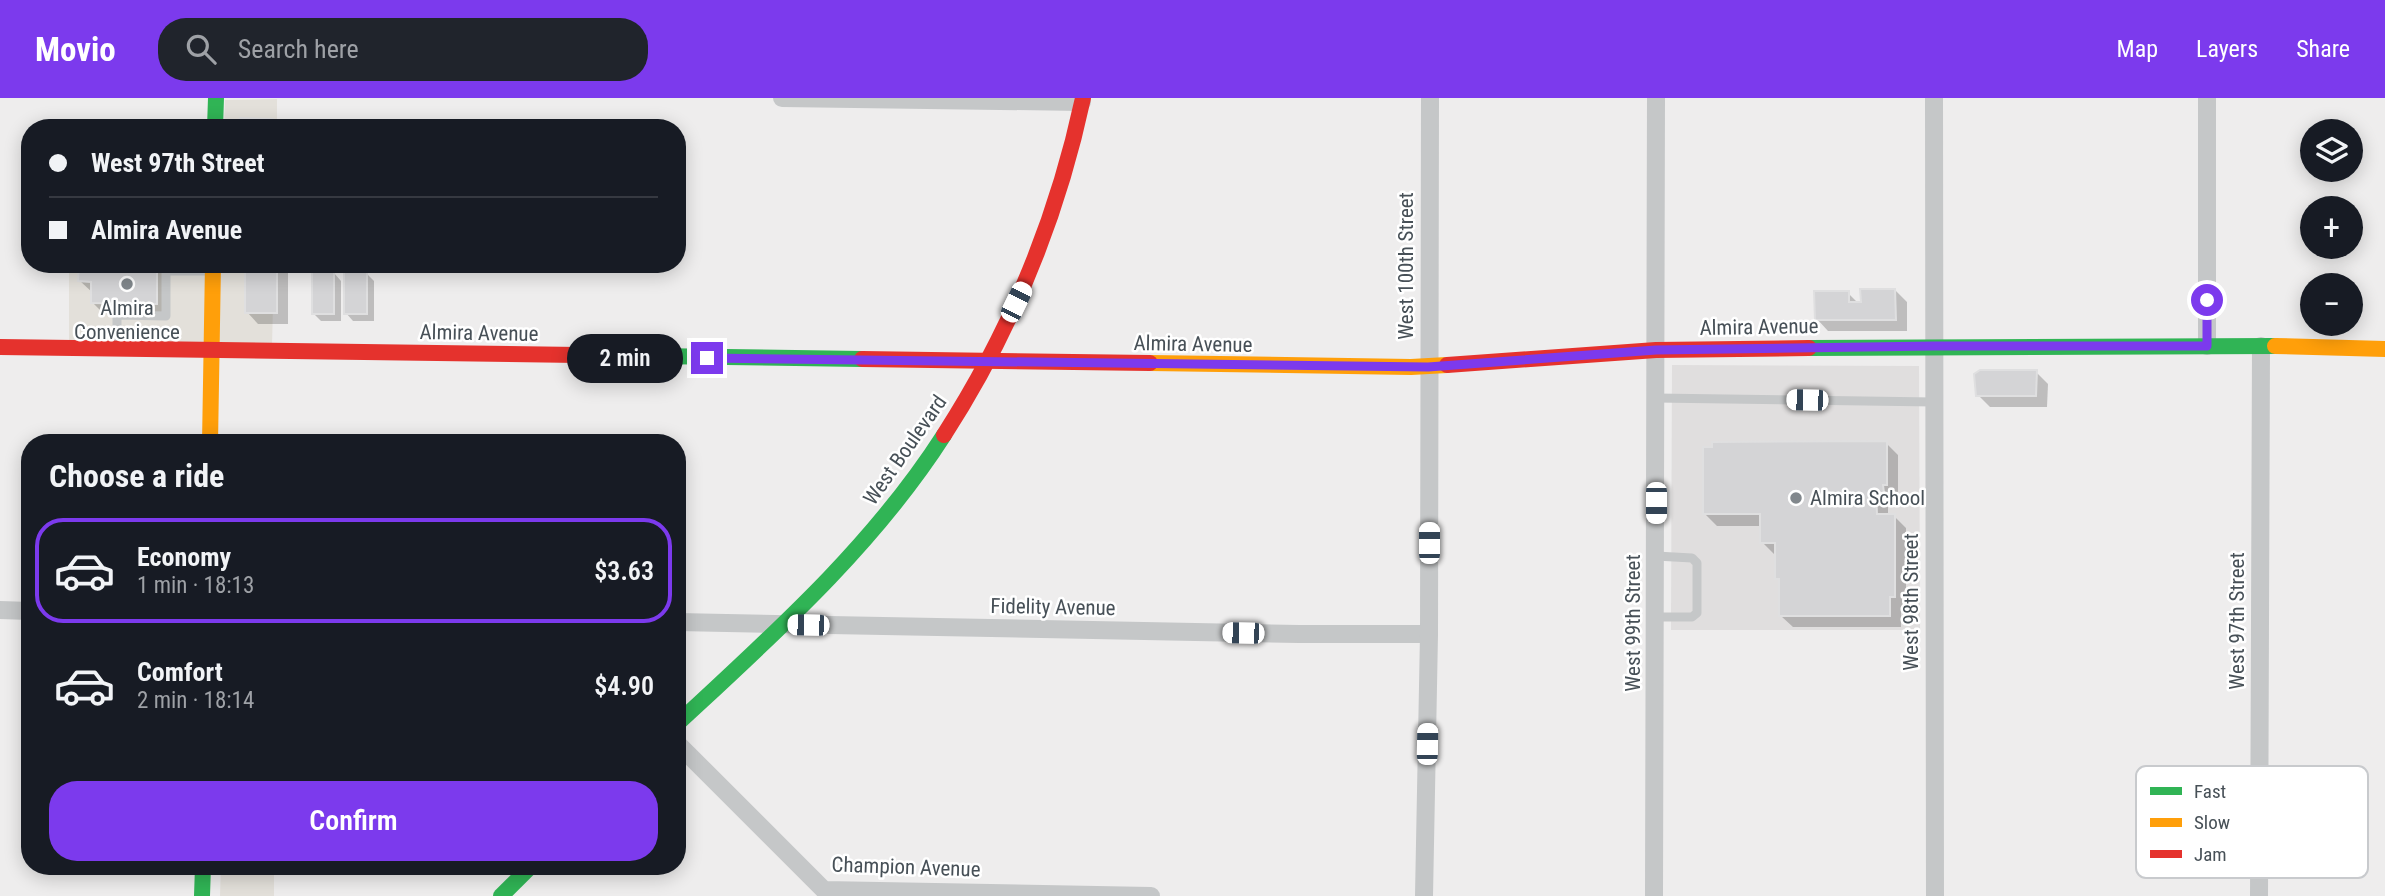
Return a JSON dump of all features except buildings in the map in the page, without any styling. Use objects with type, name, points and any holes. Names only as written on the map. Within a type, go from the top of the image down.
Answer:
[{"type":"street","points":[[215,119],[216,98]]},
{"type":"street","points":[[782,98],[1083,100]]},
{"type":"street","name":"West 100th Street","points":[[1424,896],[1429,634],[1430,98]]},
{"type":"street","name":"West 99th Street","points":[[1654,896],[1656,98]]},
{"type":"street","name":"West 98th Street","points":[[1934,98],[1935,896]]},
{"type":"street","points":[[2207,98],[2207,346]]},
{"type":"street","name":"West Boulevard","points":[[686,716],[786,624],[899,500],[948,428],[986,362],[1036,263],[1069,160],[1083,100]]},
{"type":"street","points":[[210,434],[213,273]]},
{"type":"street","name":"Almira Avenue","points":[[0,347],[1428,367],[1656,350],[1934,346],[2261,346],[2385,349]]},
{"type":"street","name":"West 97th Street","points":[[2259,766],[2261,346]]},
{"type":"street","points":[[0,610],[21,611]]},
{"type":"street","name":"Fidelity Avenue","points":[[686,622],[1429,634]]},
{"type":"street","name":"Champion Avenue","points":[[686,752],[824,890],[1151,896]]},
{"type":"street","points":[[202,875],[202,896]]},
{"type":"street","points":[[501,896],[522,875]]},
{"type":"street","name":"West 97th Street","points":[[2259,878],[2259,896]]},
{"type":"lane","points":[[117,349],[117,315],[166,316],[166,273]]},
{"type":"lane","points":[[1656,398],[1934,402]]},
{"type":"lane","points":[[1655,617],[1692,618],[1697,613],[1697,563],[1692,558],[1656,556]]},
{"type":"shaded area","points":[[277,99],[277,119],[224,119],[225,100]]},
{"type":"shaded area","points":[[69,273],[274,273],[272,345],[69,341]]},
{"type":"shaded area","name":"Almira School","points":[[1672,365],[1919,366],[1920,630],[1671,630]]},
{"type":"shaded area","points":[[221,875],[274,875],[274,896],[220,896]]},
{"type":"traffic: fast","points":[[215,119],[216,98]]},
{"type":"traffic: fast","points":[[1809,348],[2275,346]]},
{"type":"traffic: fast","points":[[579,355],[862,359]]},
{"type":"traffic: fast","points":[[686,716],[785,623],[854,552],[916,476],[944,435]]},
{"type":"traffic: fast","points":[[202,896],[203,875]]},
{"type":"traffic: fast","points":[[501,896],[522,875]]},
{"type":"traffic: slow","points":[[210,434],[213,273]]},
{"type":"traffic: slow","points":[[2275,346],[2385,349]]},
{"type":"traffic: slow","points":[[1150,363],[1411,367],[1447,365]]},
{"type":"traffic: jam","points":[[944,435],[1011,315],[1029,273],[1060,187],[1083,98]]},
{"type":"traffic: jam","points":[[0,347],[579,355]]},
{"type":"traffic: jam","points":[[1447,365],[1656,350],[1809,348]]},
{"type":"traffic: jam","points":[[862,359],[1150,363]]},
{"type":"place","name":"Almira Convenience","points":[[127,284]]},
{"type":"place","name":"Almira School","points":[[1796,498]]},
{"type":"route","points":[[707,358],[1428,367],[1656,350],[2207,346],[2207,300]]}]
